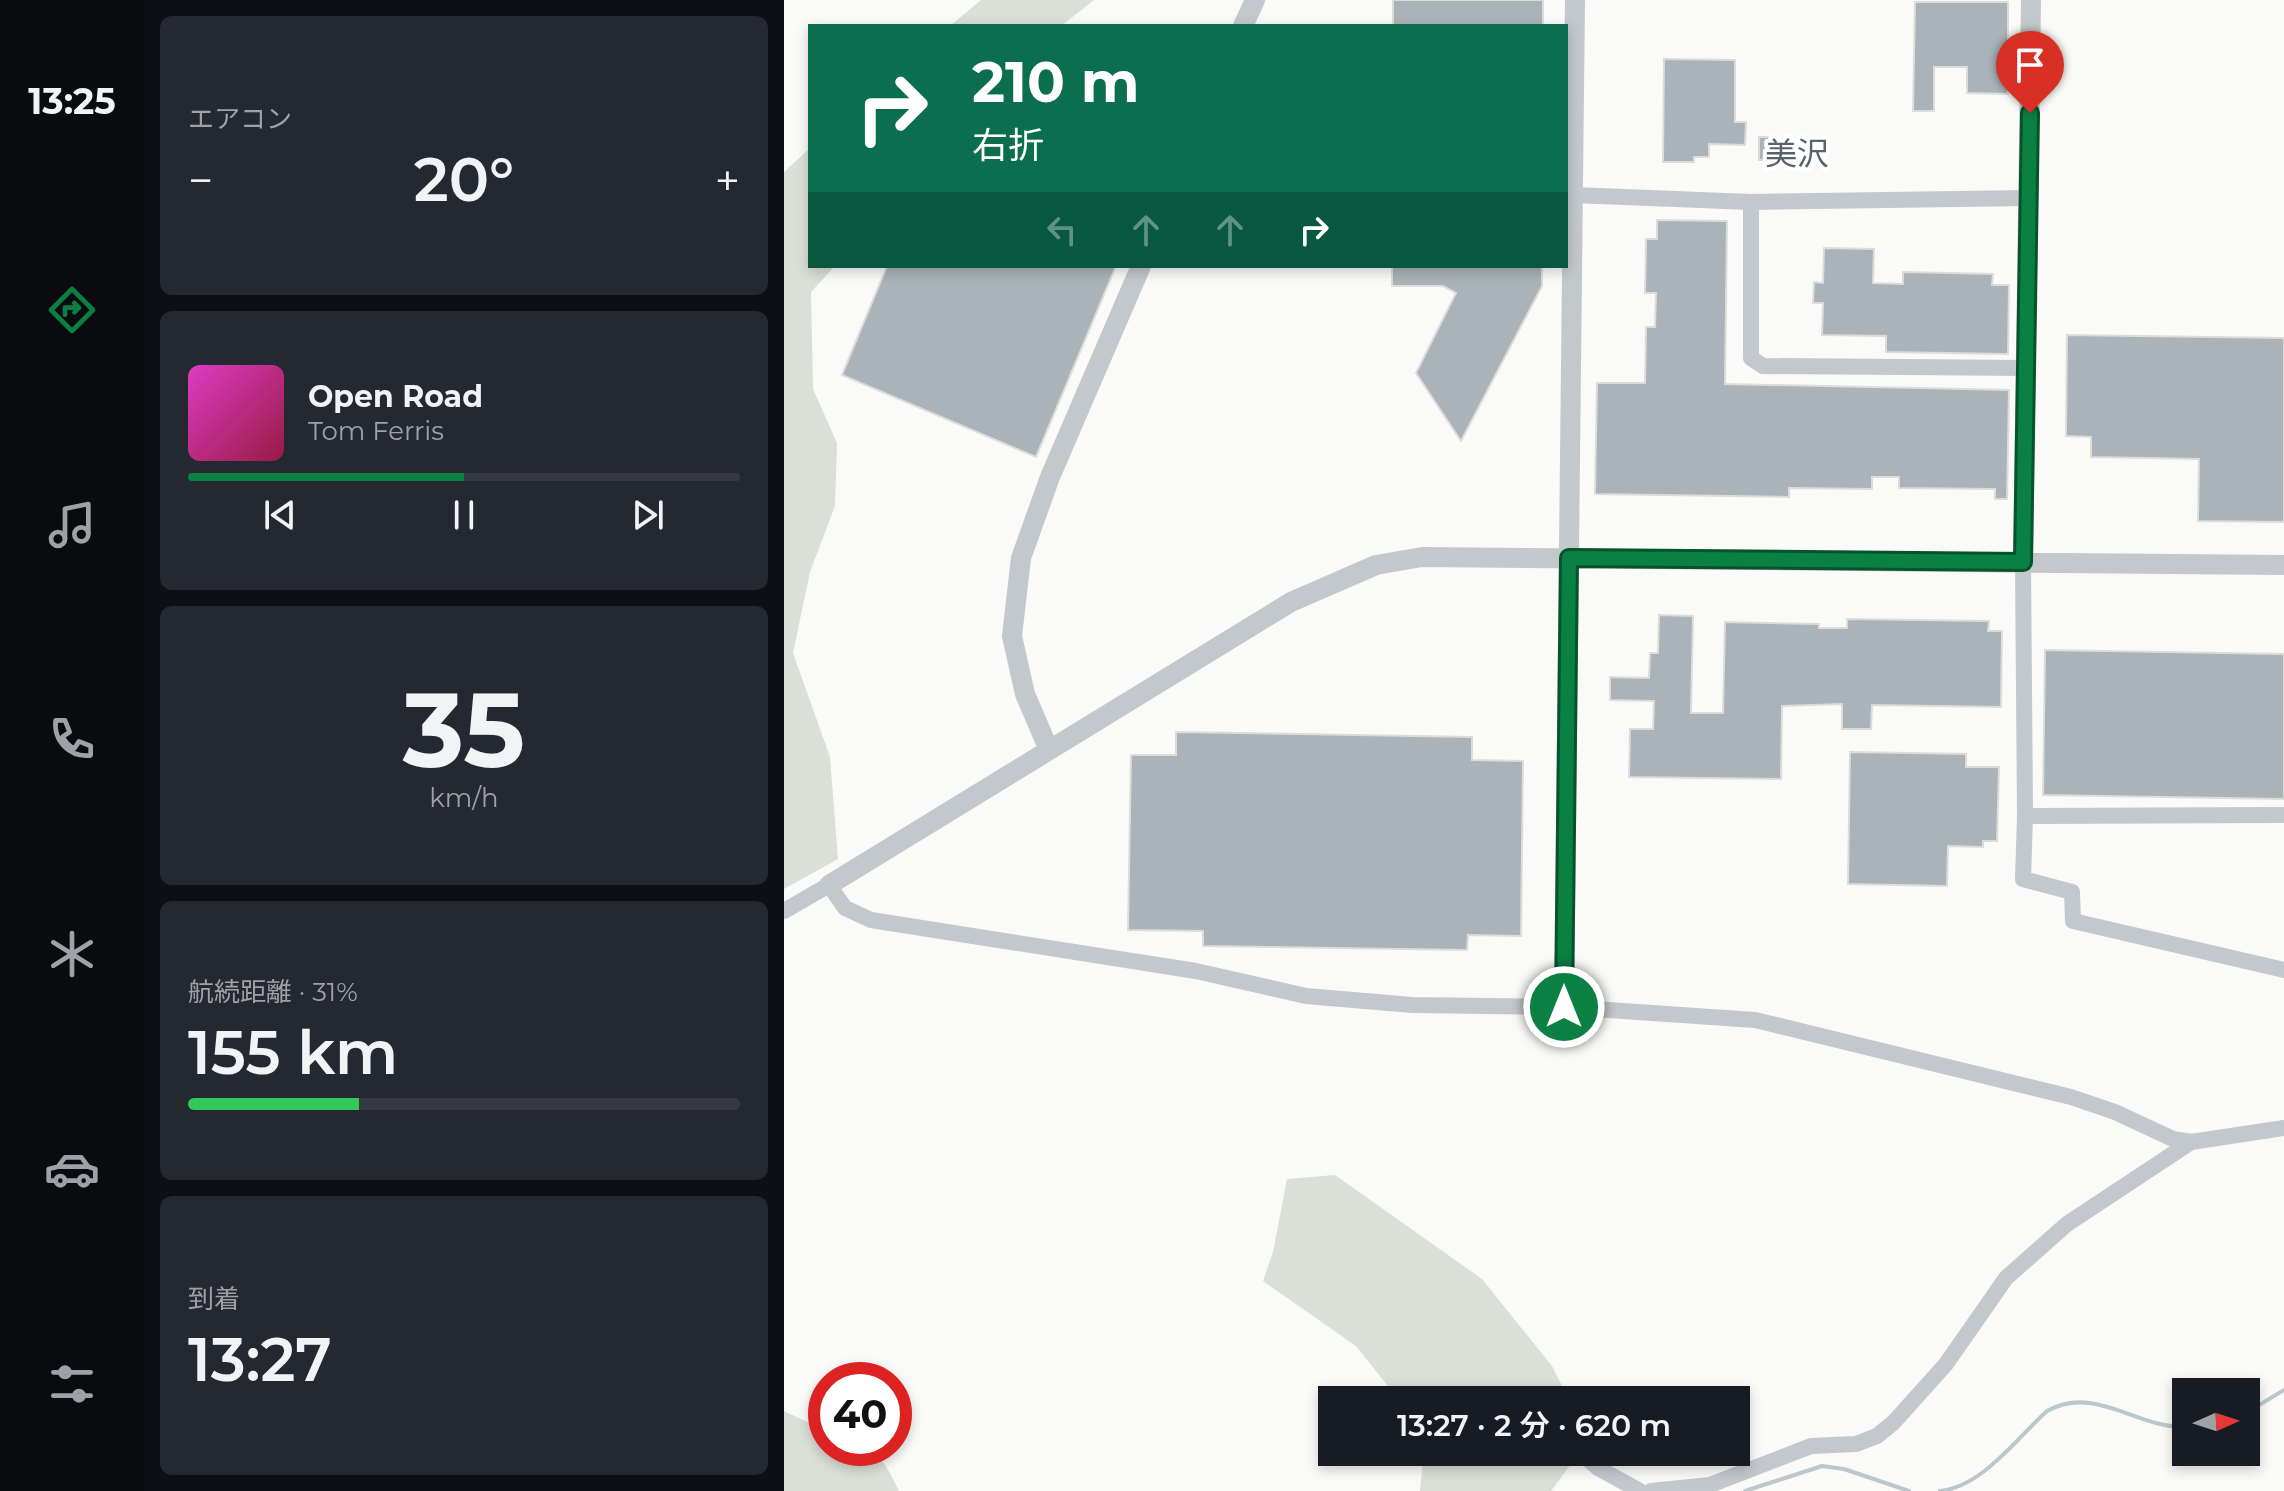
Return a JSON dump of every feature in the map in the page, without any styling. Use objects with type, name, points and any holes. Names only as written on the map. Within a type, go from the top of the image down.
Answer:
[{"type":"street","points":[[1244,24],[1255,0]]},
{"type":"street","points":[[1564,1007],[1575,0]]},
{"type":"street","points":[[2031,0],[2023,562],[2023,879],[2072,892],[2073,921],[2284,970]]},
{"type":"street","points":[[1573,195],[1751,202],[2030,198]]},
{"type":"street","points":[[1751,202],[1751,358],[1763,366],[2026,368]]},
{"type":"street","points":[[1049,750],[1025,694],[1012,636],[1021,558],[1050,477],[1140,268]]},
{"type":"street","points":[[784,911],[1291,602],[1376,565],[1422,557],[2284,565]]},
{"type":"street","points":[[2025,816],[2284,815]]},
{"type":"street","points":[[829,885],[845,908],[871,920],[1196,971],[1306,996],[1412,1005],[1564,1007],[1755,1020],[2071,1097],[2115,1112],[2173,1139],[2191,1142],[2284,1128]]},
{"type":"street","points":[[1651,1491],[1710,1485],[1811,1446],[1856,1444],[1877,1436],[1894,1422],[1946,1364],[2006,1278],[2067,1224],[2191,1142]]},
{"type":"street","points":[[1596,1466],[1640,1491]]},
{"type":"shaded area","points":[[981,0],[1094,0],[1064,24],[952,24]]},
{"type":"shaded area","points":[[808,150],[808,268],[833,268],[811,292],[813,389],[837,443],[835,506],[810,572],[793,653],[830,757],[838,859],[784,889],[784,172]]},
{"type":"shaded area","points":[[1335,1175],[1482,1279],[1552,1366],[1562,1386],[1388,1386],[1356,1346],[1263,1281],[1273,1252],[1287,1179]]},
{"type":"shaded area","points":[[784,1411],[808,1422],[808,1466],[886,1466],[899,1491],[784,1491]]},
{"type":"shaded area","points":[[1423,1466],[1570,1466],[1551,1491],[1420,1491]]},
{"type":"building","points":[[1393,0],[1543,0],[1543,24],[1393,24]]},
{"type":"building","points":[[1915,2],[2008,2],[2008,94],[1967,93],[1967,67],[1934,67],[1934,111],[1913,111]]},
{"type":"building","points":[[1664,59],[1735,60],[1735,122],[1746,122],[1745,145],[1709,144],[1709,157],[1694,157],[1694,162],[1663,162]]},
{"type":"building","points":[[1759,137],[1777,137],[1776,160],[1759,160]]},
{"type":"building","points":[[1657,220],[1727,221],[1725,384],[2009,390],[2007,499],[1995,499],[1995,489],[1899,488],[1899,477],[1872,477],[1872,489],[1789,488],[1789,497],[1595,494],[1597,383],[1645,383],[1646,327],[1655,327],[1656,293],[1645,293],[1646,239],[1657,239]]},
{"type":"building","points":[[1824,248],[1874,249],[1873,283],[1903,284],[1903,272],[1993,274],[1992,285],[2009,285],[2008,354],[1886,352],[1886,336],[1822,335],[1823,303],[1813,303],[1814,282],[1823,283]]},
{"type":"building","points":[[886,268],[1115,268],[1036,457],[842,375]]},
{"type":"building","points":[[1392,268],[1542,268],[1542,286],[1461,441],[1416,373],[1456,293],[1443,286],[1392,286]]},
{"type":"building","points":[[2067,335],[2284,338],[2284,522],[2198,521],[2199,459],[2091,457],[2091,437],[2066,436]]},
{"type":"building","points":[[1659,615],[1693,616],[1691,713],[1723,713],[1725,622],[1819,624],[1819,628],[1847,628],[1847,619],[1989,621],[1988,631],[2002,631],[2001,707],[1872,705],[1871,729],[1842,729],[1842,704],[1782,706],[1781,779],[1629,777],[1630,729],[1653,729],[1654,701],[1610,700],[1610,677],[1649,678],[1650,653],[1658,653]]},
{"type":"building","points":[[2045,650],[2284,654],[2284,799],[2043,795]]},
{"type":"building","points":[[1176,732],[1472,737],[1472,760],[1523,761],[1521,936],[1468,935],[1467,950],[1203,946],[1203,931],[1128,930],[1131,755],[1176,755]]},
{"type":"building","points":[[1850,752],[1966,754],[1966,767],[1999,767],[1997,841],[1983,841],[1983,847],[1948,846],[1947,886],[1848,884]]},
{"type":"waterway","points":[[2260,1405],[2284,1390]]},
{"type":"waterway","points":[[1940,1491],[1970,1481],[2011,1447],[2047,1411],[2065,1404],[2082,1402],[2099,1405],[2172,1426]]},
{"type":"waterway","points":[[1745,1491],[1822,1466],[1844,1469],[1909,1491]]},
{"type":"district","name":"美沢","points":[[1797,153]]},
{"type":"route","points":[[1564,1007],[1565,685],[1569,558],[2023,562],[2030,113]]}]
